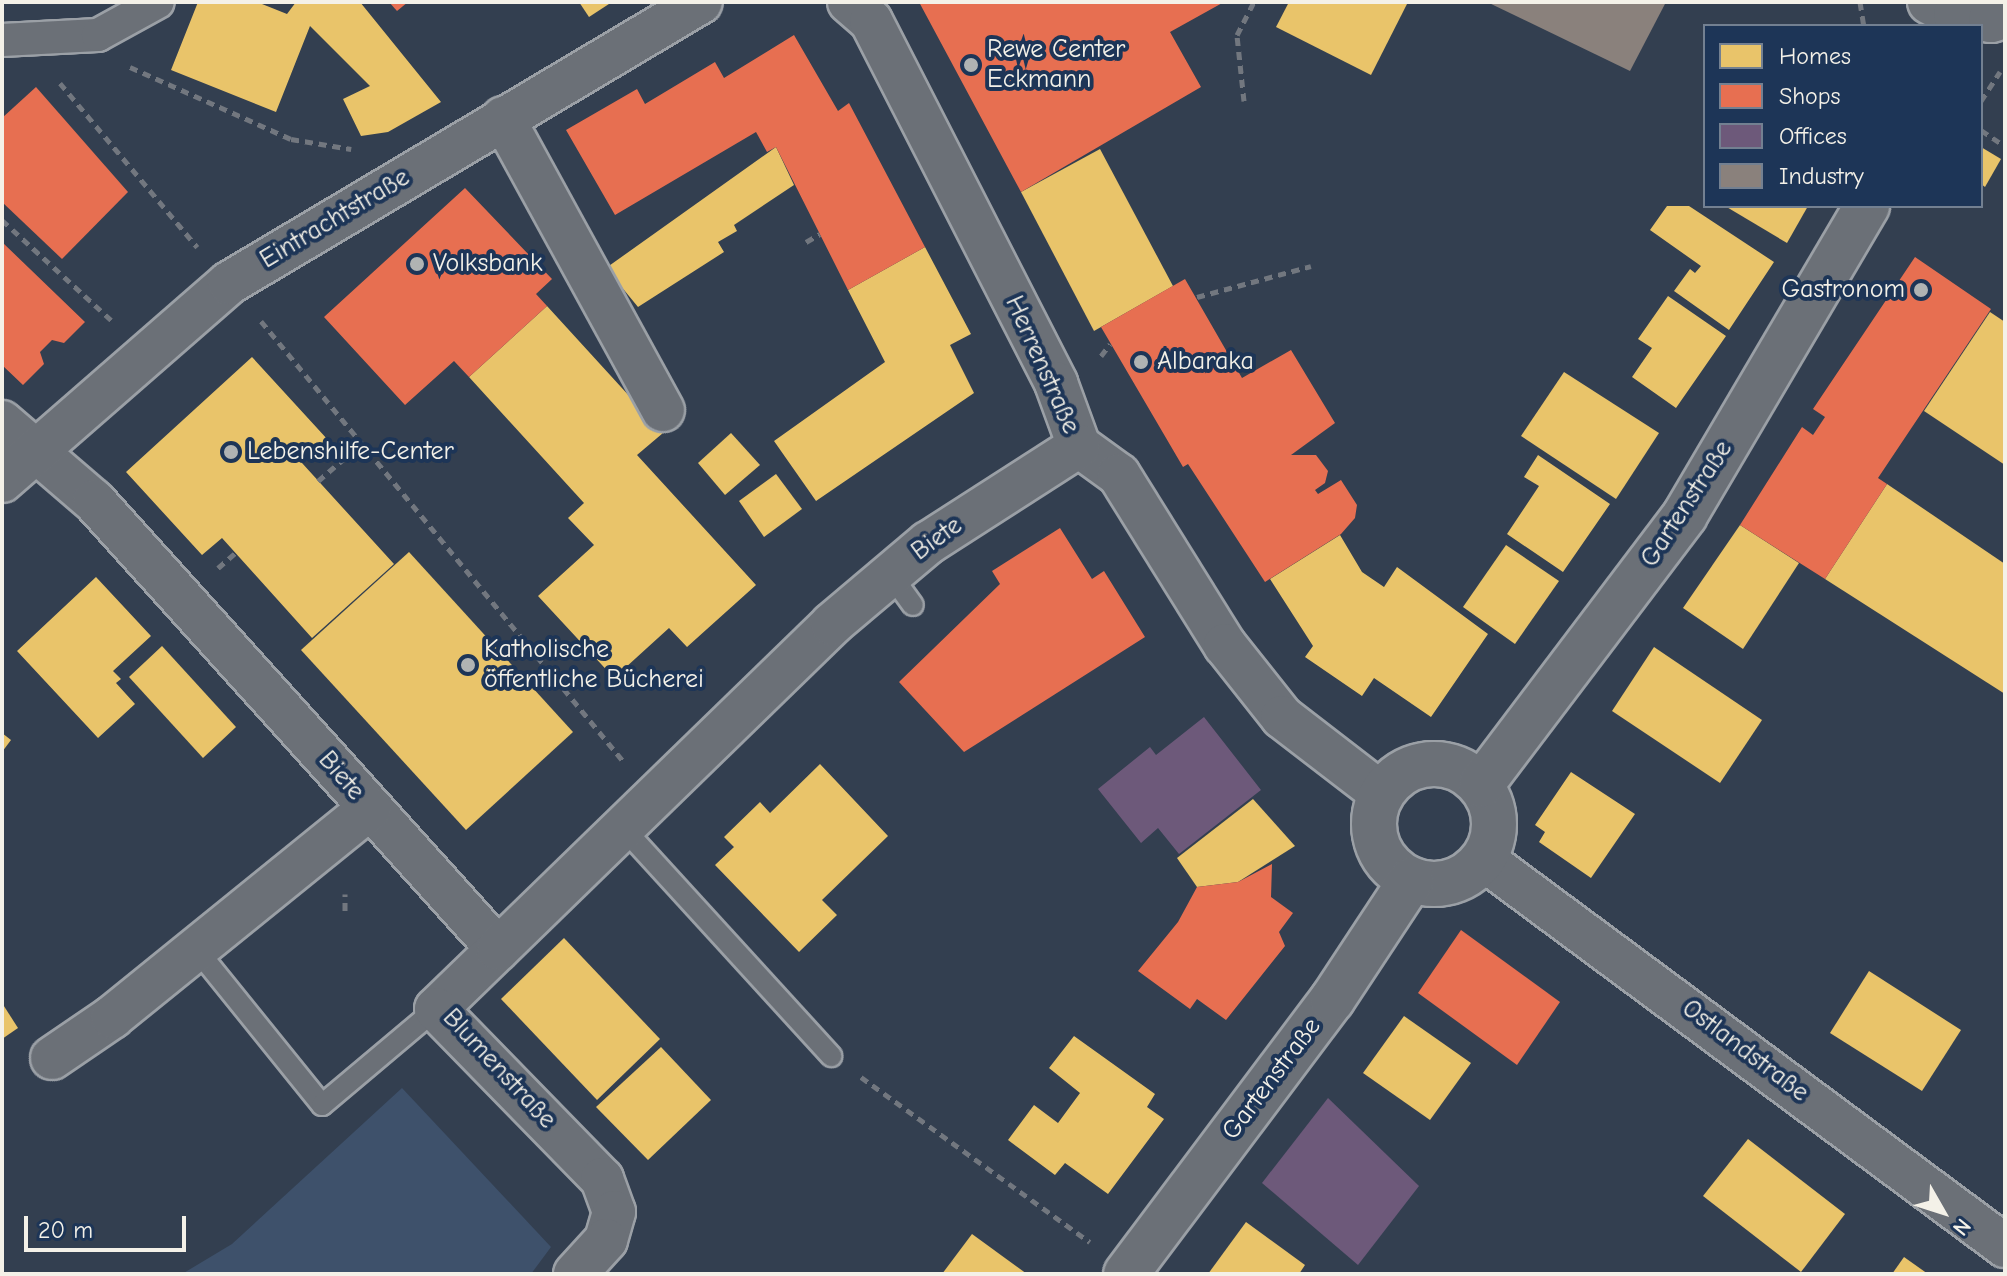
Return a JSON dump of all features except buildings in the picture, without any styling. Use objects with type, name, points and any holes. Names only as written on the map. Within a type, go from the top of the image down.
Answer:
[{"type":"street","points":[[13,39],[98,35],[158,2]]},
{"type":"street","name":"Eintrachtstraße","points":[[2,481],[35,449],[229,283],[701,2]]},
{"type":"street","name":"Herrenstraße","points":[[849,2],[871,21],[1056,383],[1079,446],[1119,475],[1225,645],[1282,717],[1382,794]]},
{"type":"street","points":[[1946,14],[2005,16]]},
{"type":"street","points":[[503,118],[663,410]]},
{"type":"street","name":"Gartenstraße","points":[[1481,785],[1685,515],[1866,208]]},
{"type":"street","name":"Biete","points":[[2,422],[94,501],[370,808],[197,950],[52,1058]]},
{"type":"street","name":"Biete","points":[[498,949],[832,624],[902,590],[928,543],[1079,446]]},
{"type":"street","points":[[1441,764],[1463,771],[1481,785],[1494,822],[1483,859],[1450,882],[1411,880],[1382,852],[1375,833],[1382,794],[1398,777],[1418,766],[1441,764]]},
{"type":"street","points":[[370,808],[498,949]]},
{"type":"street","name":"Ostlandstraße","points":[[1483,859],[2005,1246]]},
{"type":"street","name":"Gartenstraße","points":[[1128,1272],[1332,1000],[1411,880]]},
{"type":"street","name":"Blumenstraße","points":[[498,949],[436,1009],[602,1179],[614,1212],[606,1240],[575,1274]]},
{"type":"lane","points":[[623,828],[831,1056]]},
{"type":"lane","points":[[197,950],[322,1105],[436,1009]]},
{"type":"path","points":[[1244,101],[1237,35],[1254,2]]},
{"type":"path","points":[[1860,2],[1864,24]]},
{"type":"path","points":[[98,35],[137,75],[291,139],[351,149]]},
{"type":"path","points":[[13,39],[229,283],[632,772]]},
{"type":"path","points":[[1983,98],[2005,70]]},
{"type":"path","points":[[1983,131],[2005,146]]},
{"type":"path","points":[[2,220],[111,320]]},
{"type":"path","points":[[806,242],[820,234]]},
{"type":"path","points":[[1197,297],[1311,266]]},
{"type":"path","points":[[1101,356],[1110,344]]},
{"type":"path","points":[[318,481],[362,443]]},
{"type":"path","points":[[831,1056],[1128,1272]]},
{"type":"shaded area","points":[[402,1088],[551,1247],[531,1274],[182,1274],[232,1244]]},
{"type":"place","name":"Rewe Center Eckmann","points":[[971,65]]},
{"type":"place","name":"Volksbank","points":[[417,264]]},
{"type":"place","name":"Gastronom","points":[[1921,290]]},
{"type":"place","name":"Albaraka","points":[[1141,362]]},
{"type":"place","name":"Lebenshilfe-Center","points":[[231,452]]},
{"type":"place","name":"Katholische öffentliche Bücherei","points":[[468,665]]}]
